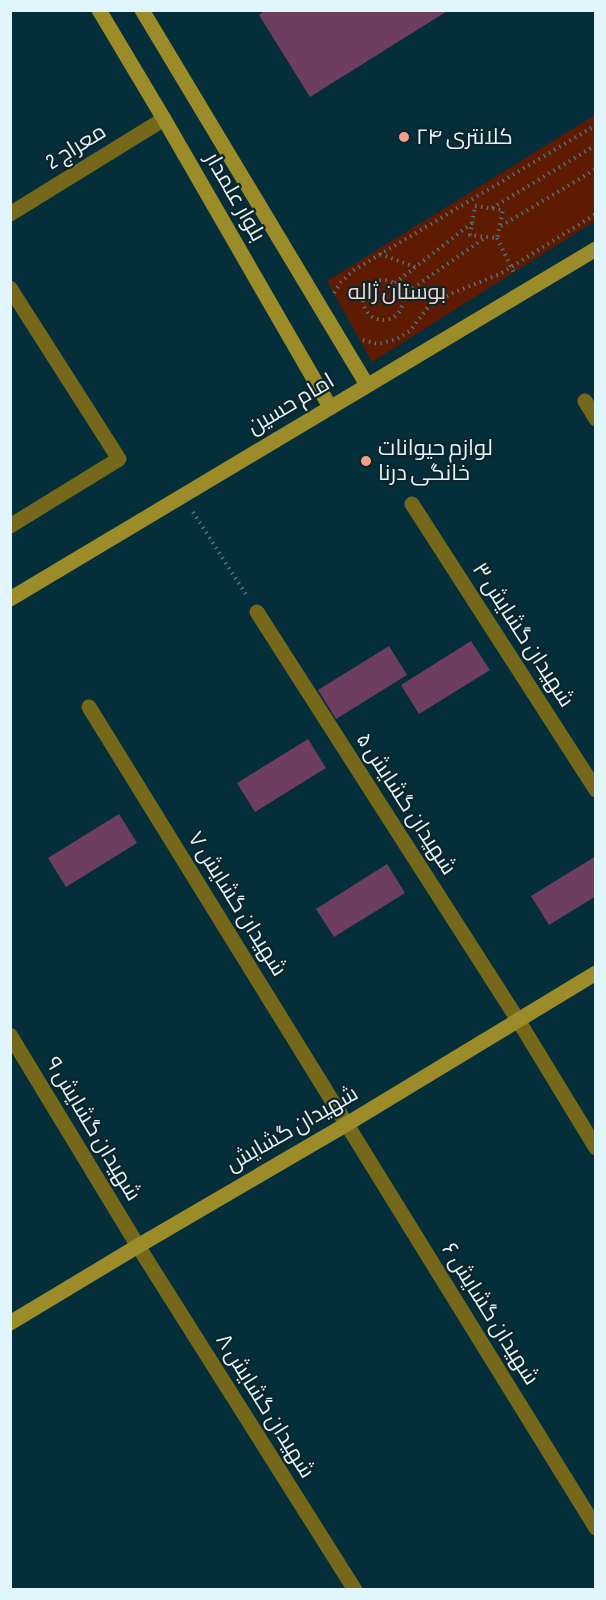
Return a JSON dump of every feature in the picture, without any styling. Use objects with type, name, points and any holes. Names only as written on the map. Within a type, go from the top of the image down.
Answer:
[{"type":"main road","name":"بلوار علمدار","points":[[99,10],[330,407]]},
{"type":"main road","name":"بلوار علمدار","points":[[142,10],[367,385]]},
{"type":"main road","name":"امام حسین","points":[[10,599],[596,249]]},
{"type":"main road","name":"شهیدان گشایش","points":[[10,1323],[596,973]]},
{"type":"street","name":"معراج 2","points":[[10,214],[164,119]]},
{"type":"street","points":[[10,288],[119,459],[10,526]]},
{"type":"street","points":[[585,401],[596,419]]},
{"type":"street","name":"شهیدان گشایش ۳","points":[[412,504],[596,790]]},
{"type":"street","name":"شهیدان گشایش ۵","points":[[257,612],[518,1020],[596,1148]]},
{"type":"street","name":"شهیدان گشایش ۷","points":[[89,707],[346,1124]]},
{"type":"street","name":"شهیدان گشایش ۹","points":[[10,1035],[138,1246]]},
{"type":"street","name":"شهیدان گشایش ۶","points":[[346,1124],[596,1528]]},
{"type":"street","name":"شهیدان گشایش ۸","points":[[138,1246],[355,1590]]},
{"type":"path","points":[[333,294],[341,282],[354,270],[596,125]]},
{"type":"path","points":[[492,208],[596,145]]},
{"type":"path","points":[[500,226],[596,169]]},
{"type":"path","points":[[471,199],[475,206],[470,235],[497,238]]},
{"type":"path","points":[[475,206],[504,210],[497,238],[524,292]]},
{"type":"path","points":[[356,337],[378,344],[397,339],[410,331],[428,307],[450,294],[511,267],[596,214]]},
{"type":"path","points":[[395,283],[472,223]]},
{"type":"path","points":[[403,295],[486,237]]},
{"type":"path","points":[[380,254],[416,267]]},
{"type":"path","points":[[382,279],[395,283],[403,295],[401,309],[391,318],[378,319],[366,311],[363,297],[369,285],[382,279]]},
{"type":"path","points":[[182,496],[257,612]]},
{"type":"green space","name":"بوستان ژاله","points":[[595,115],[595,221],[372,362],[327,281]]},
{"type":"building","points":[[266,10],[449,10],[310,97],[259,15]]},
{"type":"building","points":[[471,641],[490,670],[419,714],[401,685]]},
{"type":"building","points":[[389,646],[407,675],[336,719],[318,690]]},
{"type":"building","points":[[308,739],[326,768],[255,812],[237,783]]},
{"type":"building","points":[[119,814],[137,843],[66,887],[48,858]]},
{"type":"building","points":[[596,856],[596,896],[549,925],[531,896]]},
{"type":"building","points":[[387,864],[405,893],[334,937],[316,909]]},
{"type":"place","name":"کلانتری ۲۴","points":[[404,137]]},
{"type":"place","name":"لوازم حیوانات خانگی درنا","points":[[366,461]]}]
